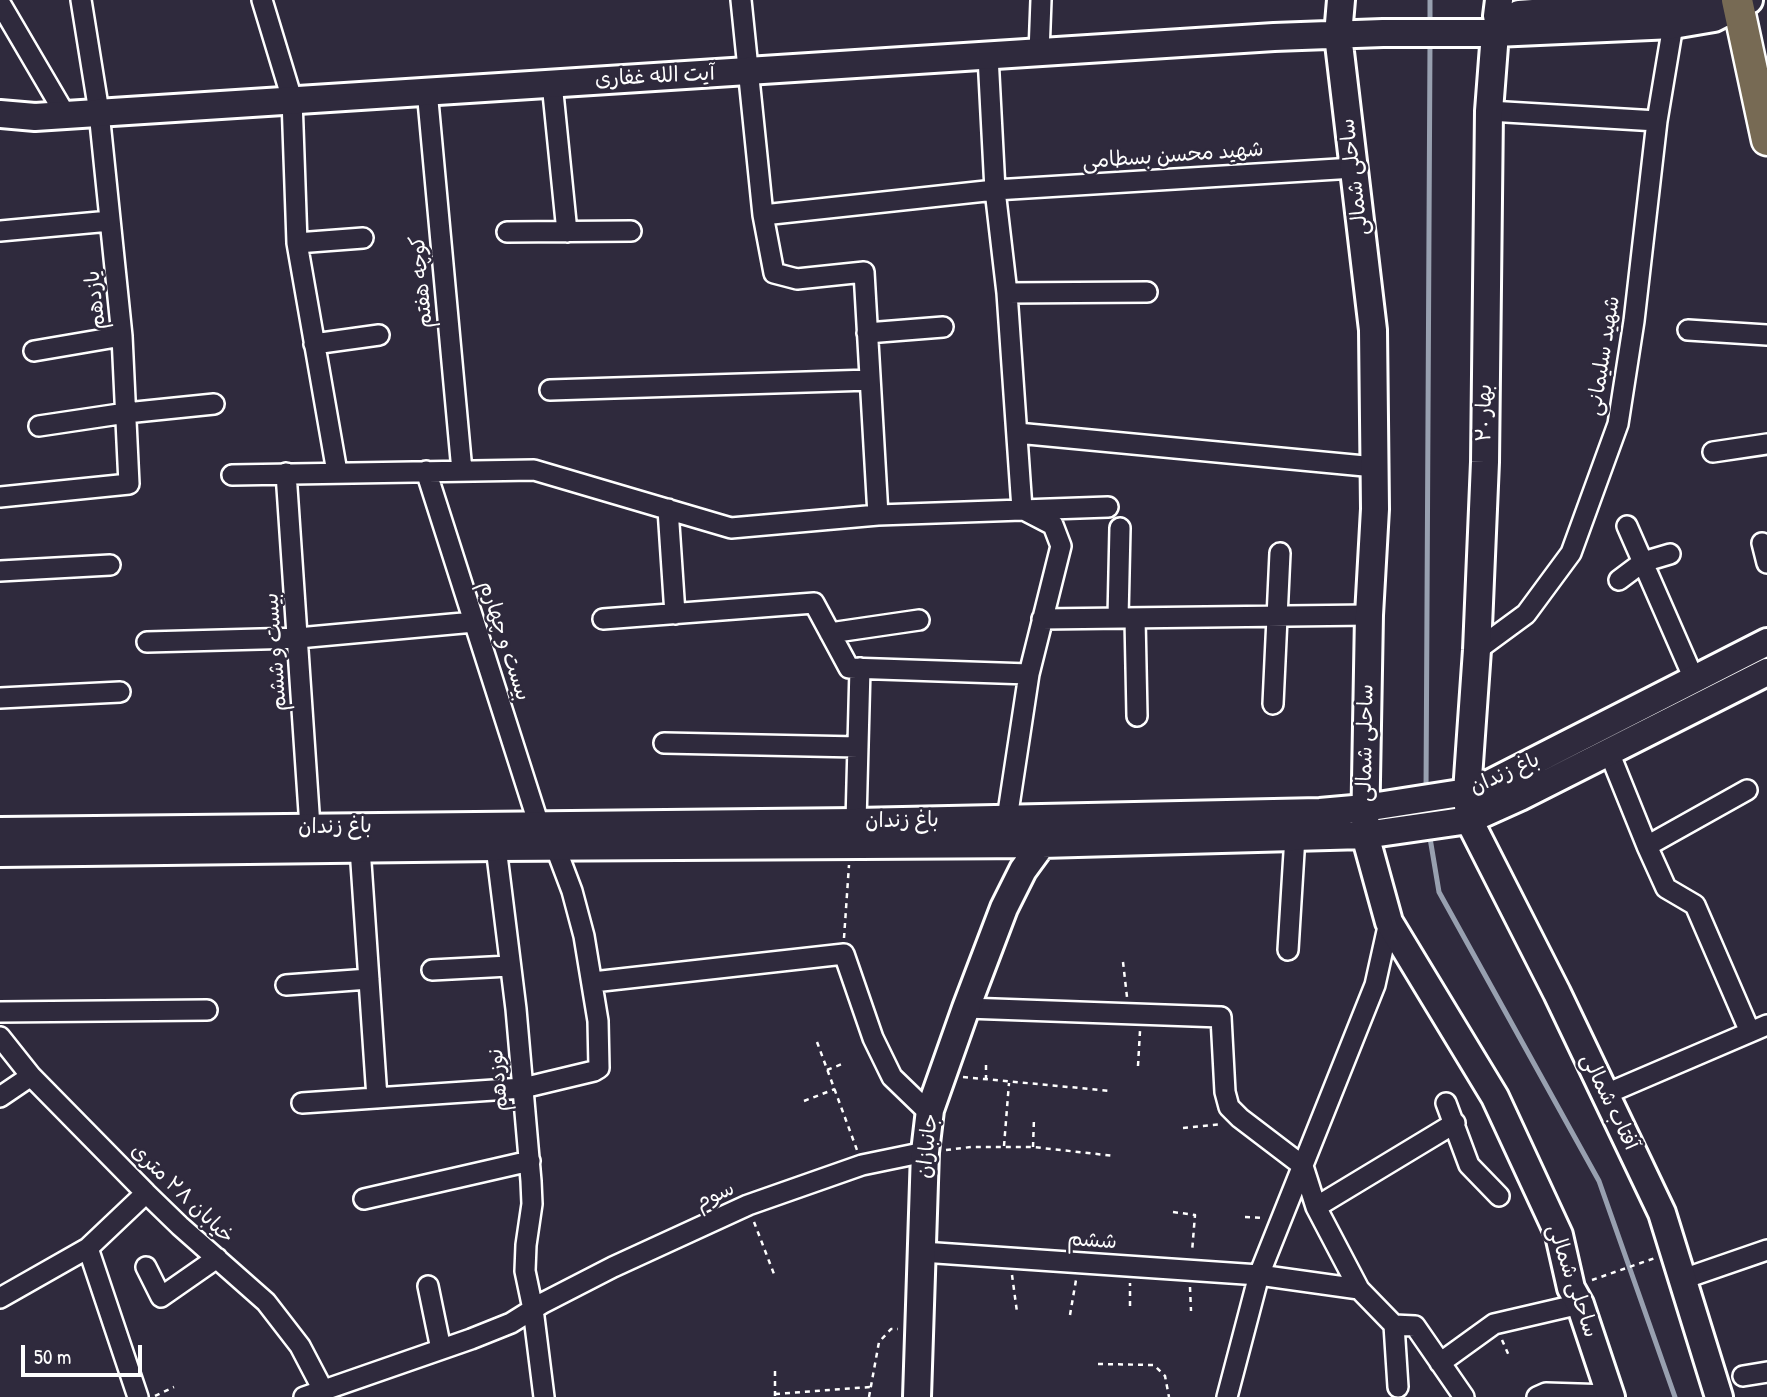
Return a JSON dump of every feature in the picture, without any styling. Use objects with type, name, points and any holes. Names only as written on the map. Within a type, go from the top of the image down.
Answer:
[{"type":"main road","points":[[1734,1],[1767,140]]},
{"type":"street","points":[[262,0],[292,99],[297,243],[337,472]]},
{"type":"street","points":[[741,0],[763,215],[774,273],[797,279],[864,272],[878,515]]},
{"type":"street","points":[[1039,53],[1041,0]]},
{"type":"street","name":"ساحلی شمالی","points":[[1341,0],[1337,31],[1373,331],[1375,509],[1369,615],[1374,807],[1389,922],[1495,1097],[1559,1236],[1571,1288],[1580,1304],[1611,1396]]},
{"type":"street","name":"یازدهم","points":[[0,497],[129,484],[122,336],[99,112],[83,1]]},
{"type":"street","points":[[1488,20],[1734,1]]},
{"type":"street","points":[[1488,20],[1673,25],[1714,19],[1734,1]]},
{"type":"street","points":[[0,3],[65,114]]},
{"type":"street","name":"آیت الله غفاری","points":[[0,127],[35,117],[65,114],[1039,53],[1488,20]]},
{"type":"street","name":"بهار ۲۰","points":[[1461,821],[1459,794],[1477,650],[1485,462],[1488,20]]},
{"type":"street","name":"شهید سلیمانی","points":[[1477,650],[1526,614],[1571,553],[1618,424],[1634,321],[1657,121],[1673,25]]},
{"type":"street","points":[[988,56],[995,190],[1007,293],[1022,509]]},
{"type":"street","points":[[552,83],[567,232]]},
{"type":"street","name":"کوچه هفتم","points":[[427,90],[462,471]]},
{"type":"street","points":[[1489,111],[1657,121]]},
{"type":"street","name":"آیت الله غفاری","points":[[0,114],[35,117]]},
{"type":"street","name":"شهید محسن بسطامی","points":[[763,215],[995,190],[1354,168]]},
{"type":"street","points":[[0,231],[110,221]]},
{"type":"street","points":[[507,232],[631,231]]},
{"type":"street","points":[[297,243],[363,238]]},
{"type":"street","points":[[1007,293],[1147,292]]},
{"type":"street","points":[[867,333],[943,327]]},
{"type":"street","points":[[1688,330],[1767,335]]},
{"type":"street","points":[[314,344],[379,335]]},
{"type":"street","points":[[34,351],[122,336]]},
{"type":"street","points":[[550,390],[870,380]]},
{"type":"street","points":[[39,426],[214,404]]},
{"type":"street","points":[[1017,433],[1375,467]]},
{"type":"street","points":[[1713,452],[1767,444]]},
{"type":"street","points":[[232,474],[534,470],[731,528],[878,515],[1108,507]]},
{"type":"street","name":"بیست و چهارم","points":[[426,471],[539,825]]},
{"type":"street","name":"بیست و ششم","points":[[286,473],[310,827]]},
{"type":"street","points":[[668,509],[675,614]]},
{"type":"street","points":[[1006,831],[1029,674],[1060,547],[1053,525],[1022,509]]},
{"type":"street","points":[[1628,526],[1695,680]]},
{"type":"street","points":[[1120,528],[1137,716]]},
{"type":"street","points":[[1762,543],[1767,563]]},
{"type":"street","points":[[1273,704],[1280,553]]},
{"type":"street","points":[[1619,580],[1643,562],[1670,554]]},
{"type":"street","points":[[0,571],[110,565]]},
{"type":"street","points":[[603,619],[814,603],[849,668],[1029,674]]},
{"type":"street","points":[[1042,619],[1369,615]]},
{"type":"street","points":[[830,633],[919,620]]},
{"type":"street","points":[[147,642],[298,638],[474,622]]},
{"type":"street","name":"باغ زندان","points":[[0,853],[555,846],[854,833],[1006,831],[1374,807],[1459,794],[1513,773],[1767,642]]},
{"type":"street","points":[[854,833],[860,668]]},
{"type":"street","name":"باغ زندان","points":[[1006,831],[1042,844],[1376,834],[1461,821],[1520,797],[1767,672]]},
{"type":"street","points":[[0,698],[120,692]]},
{"type":"street","points":[[664,743],[858,747]]},
{"type":"street","points":[[1606,1094],[1758,1028],[1695,905],[1666,888],[1609,752]]},
{"type":"street","points":[[1647,846],[1747,790]]},
{"type":"street","name":"آفتاب شمالی","points":[[1461,821],[1557,993],[1662,1213],[1719,1397]]},
{"type":"street","name":"باغ زندان","points":[[0,831],[539,825],[854,833]]},
{"type":"street","name":"جانبازان","points":[[1004,908],[1006,831]]},
{"type":"street","points":[[1288,950],[1294,836]]},
{"type":"street","name":"جانبازان","points":[[917,1397],[925,1152],[930,1110],[1004,908],[1023,870],[1042,844]]},
{"type":"street","points":[[302,1103],[523,1088],[599,1068],[598,1021],[593,982],[581,925],[555,846]]},
{"type":"street","name":"نوزدهم","points":[[496,847],[533,1204],[526,1245],[525,1272],[533,1309],[544,1397]]},
{"type":"street","points":[[360,848],[377,1098]]},
{"type":"street","points":[[1227,1397],[1259,1275],[1375,985],[1389,922]]},
{"type":"street","points":[[593,982],[844,954],[873,1038],[892,1077],[922,1106],[930,1110]]},
{"type":"street","points":[[432,970],[509,966]]},
{"type":"street","points":[[285,985],[369,979]]},
{"type":"street","points":[[966,1008],[1221,1017],[1228,1107],[1303,1166],[1316,1207],[1359,1289],[1394,1325],[1398,1387]]},
{"type":"street","points":[[0,1012],[207,1010]]},
{"type":"street","name":"خیابان ۲۸ متری","points":[[0,1037],[31,1076],[146,1193],[266,1302],[300,1346],[323,1390]]},
{"type":"street","points":[[0,1064],[31,1076]]},
{"type":"street","points":[[0,1097],[31,1076]]},
{"type":"street","points":[[1446,1103],[1469,1165],[1499,1196]]},
{"type":"street","points":[[1316,1207],[1454,1123]]},
{"type":"street","name":"سوم","points":[[304,1397],[512,1323],[613,1267],[748,1206],[862,1165],[925,1152]]},
{"type":"street","points":[[364,1199],[530,1161]]},
{"type":"street","points":[[0,1298],[88,1248],[146,1193]]},
{"type":"street","points":[[88,1248],[138,1397]]},
{"type":"street","points":[[1683,1279],[1767,1250]]},
{"type":"street","name":"ششم","points":[[922,1252],[1259,1275],[1359,1289]]},
{"type":"street","points":[[146,1267],[161,1297],[217,1258]]},
{"type":"street","points":[[428,1286],[442,1349]]},
{"type":"street","points":[[1440,1363],[1494,1324],[1580,1304]]},
{"type":"street","points":[[1394,1325],[1415,1326],[1464,1397]]},
{"type":"street","points":[[1743,1376],[1767,1372]]},
{"type":"street","points":[[1537,1397],[1546,1393],[1611,1396]]},
{"type":"path","points":[[844,954],[854,833]]},
{"type":"path","points":[[1124,962],[1134,1014],[1138,1066]]},
{"type":"path","points":[[817,1042],[862,1165]]},
{"type":"path","points":[[986,1062],[986,1080]]},
{"type":"path","points":[[827,1070],[842,1064]]},
{"type":"path","points":[[943,1075],[1111,1091]]},
{"type":"path","points":[[1003,1146],[1009,1083]]},
{"type":"path","points":[[804,1101],[835,1089]]},
{"type":"path","points":[[1033,1147],[1034,1118]]},
{"type":"path","points":[[1184,1128],[1224,1124],[1240,1118]]},
{"type":"path","points":[[925,1152],[1003,1146],[1115,1156]]},
{"type":"path","points":[[748,1206],[774,1275]]},
{"type":"path","points":[[1591,1280],[1662,1256]]},
{"type":"path","points":[[1010,1258],[1017,1312]]},
{"type":"path","points":[[1070,1315],[1079,1262]]},
{"type":"path","points":[[1130,1266],[1130,1306]]},
{"type":"path","points":[[869,1397],[879,1342],[891,1329],[919,1327]]},
{"type":"path","points":[[1098,1364],[1154,1365],[1166,1376],[1169,1397]]},
{"type":"path","points":[[775,1371],[775,1396],[871,1387]]},
{"type":"path","points":[[152,1397],[174,1387]]},
{"type":"waterway","points":[[1430,0],[1430,25]]},
{"type":"waterway","points":[[1426,791],[1430,42]]},
{"type":"waterway","points":[[1429,832],[1439,892],[1599,1181],[1675,1397]]}]
